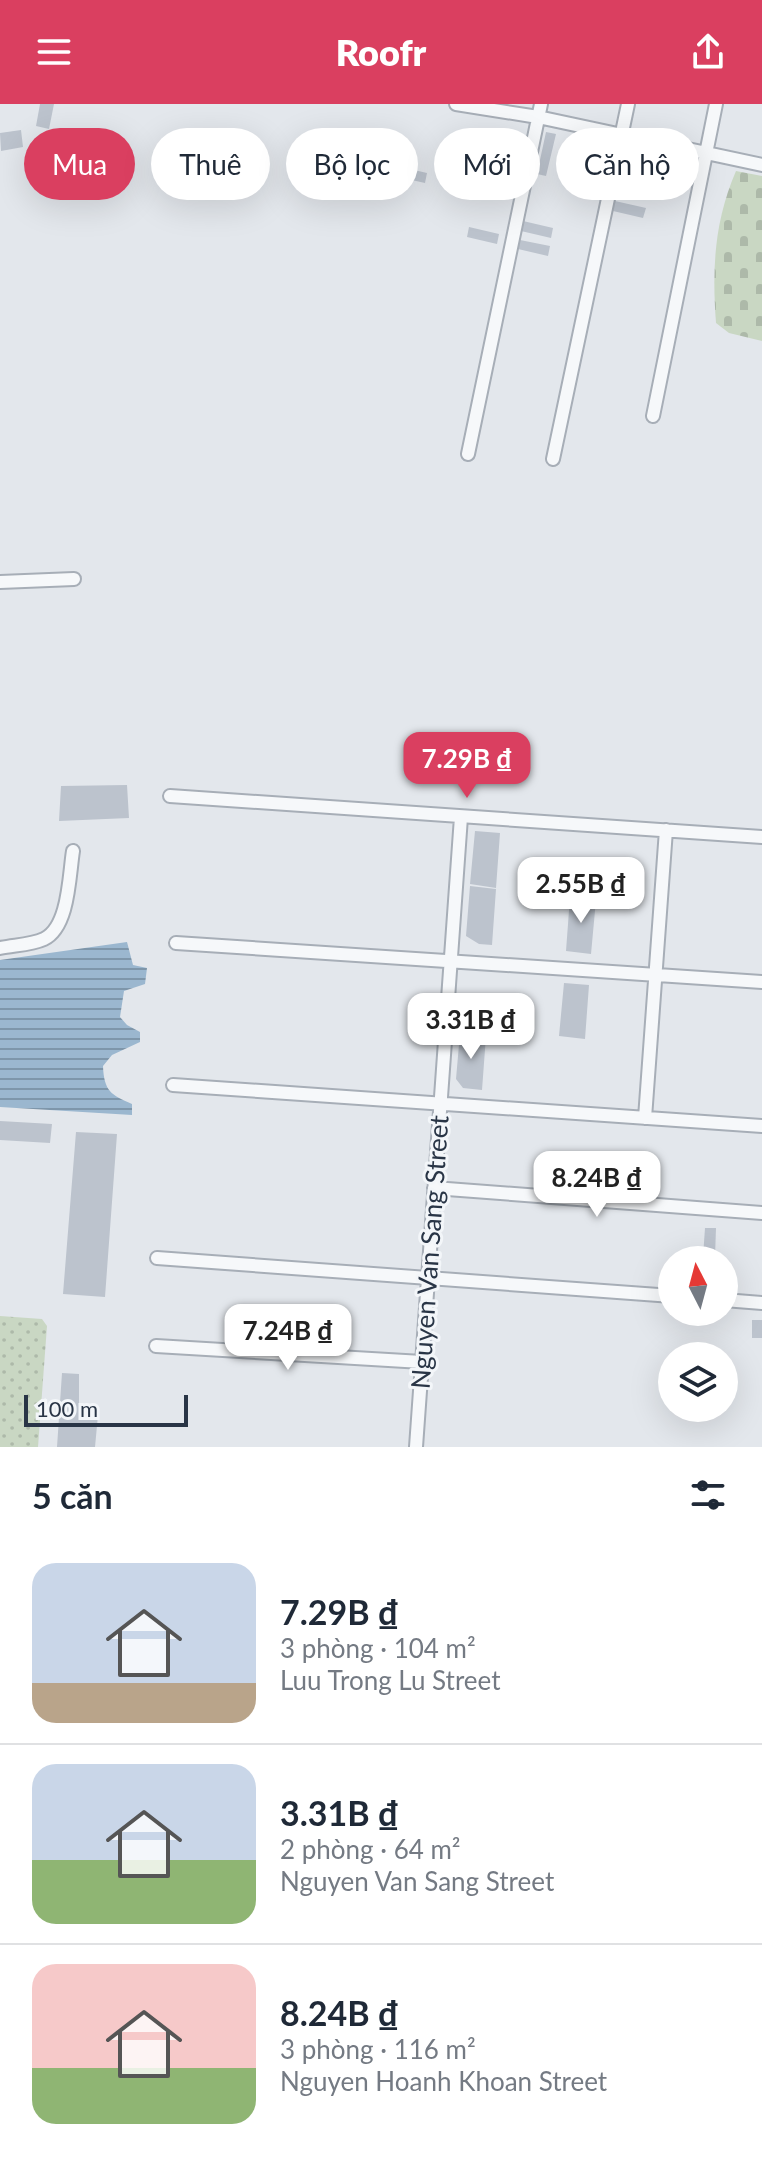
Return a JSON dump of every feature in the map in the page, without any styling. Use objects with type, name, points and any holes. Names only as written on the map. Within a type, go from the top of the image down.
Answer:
[{"type":"street","points":[[456,104],[539,110],[599,128]]},
{"type":"street","points":[[623,128],[628,104]]},
{"type":"street","points":[[653,416],[716,104]]},
{"type":"street","points":[[468,454],[539,110]]},
{"type":"street","points":[[699,152],[762,165]]},
{"type":"street","points":[[553,459],[608,200]]},
{"type":"street","points":[[0,582],[74,579]]},
{"type":"street","points":[[170,796],[762,837]]},
{"type":"street","name":"Nguyen Van Sang Street","points":[[416,1447],[461,817]]},
{"type":"street","points":[[645,1118],[666,830]]},
{"type":"street","points":[[0,948],[39,941],[56,930],[62,920],[73,851]]},
{"type":"street","points":[[176,943],[762,982]]},
{"type":"street","points":[[173,1085],[762,1126]]},
{"type":"street","points":[[434,1188],[762,1213]]},
{"type":"street","points":[[157,1258],[658,1295]]},
{"type":"street","points":[[738,1301],[762,1303]]},
{"type":"street","points":[[156,1346],[422,1362]]},
{"type":"green space","points":[[736,171],[762,176],[762,341],[729,333],[716,323],[716,246],[723,209]]},
{"type":"green space","points":[[0,1316],[42,1319],[47,1326],[38,1447],[0,1447]]},
{"type":"water","points":[[127,942],[133,965],[147,968],[145,984],[124,991],[120,1017],[140,1032],[140,1042],[112,1055],[103,1066],[107,1087],[114,1095],[132,1104],[132,1115],[0,1107],[0,960]]},
{"type":"building","points":[[40,104],[54,104],[49,128],[36,126]]},
{"type":"building","points":[[21,130],[23,147],[1,151],[0,133]]},
{"type":"building","points":[[546,132],[556,134],[546,176],[540,175]]},
{"type":"building","points":[[418,171],[427,173],[425,183],[418,181]]},
{"type":"building","points":[[615,201],[646,208],[643,218],[613,211]]},
{"type":"building","points":[[523,221],[553,228],[551,238],[521,231]]},
{"type":"building","points":[[469,227],[499,234],[497,244],[467,237]]},
{"type":"building","points":[[520,240],[550,246],[548,256],[518,249]]},
{"type":"building","points":[[127,785],[129,818],[59,821],[61,786]]},
{"type":"building","points":[[475,831],[500,833],[496,888],[470,884]]},
{"type":"building","points":[[470,886],[496,889],[492,945],[479,944],[466,936]]},
{"type":"building","points":[[570,897],[596,900],[591,954],[566,951]]},
{"type":"building","points":[[564,983],[589,985],[585,1039],[559,1036]]},
{"type":"building","points":[[460,1033],[486,1036],[482,1090],[463,1088],[456,1079]]},
{"type":"building","points":[[0,1121],[52,1124],[50,1143],[0,1140]]},
{"type":"building","points":[[76,1132],[117,1134],[105,1297],[63,1294]]},
{"type":"building","points":[[705,1228],[716,1228],[715,1246],[704,1246]]},
{"type":"building","points":[[752,1320],[762,1320],[762,1338],[752,1338]]},
{"type":"building","points":[[62,1373],[79,1374],[79,1415],[98,1415],[95,1447],[57,1447]]}]
